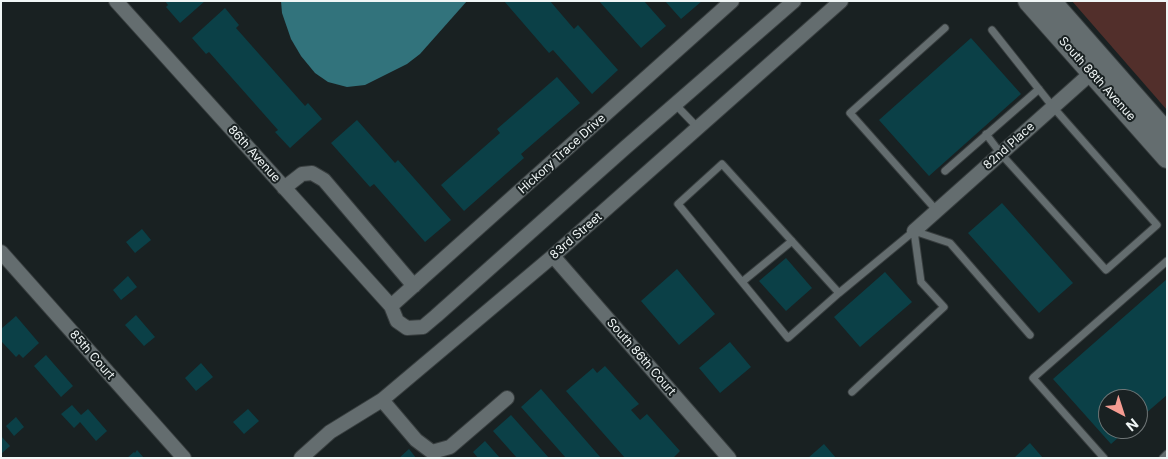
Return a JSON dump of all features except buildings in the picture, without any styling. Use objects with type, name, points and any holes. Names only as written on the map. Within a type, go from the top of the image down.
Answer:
[{"type":"street","name":"86th Avenue","points":[[116,1],[391,306],[397,321],[407,328],[423,327],[794,1]]},
{"type":"street","name":"Hickory Trace Drive","points":[[391,306],[732,1]]},
{"type":"street","name":"83rd Street","points":[[301,458],[330,432],[382,400],[553,256],[841,1]]},
{"type":"street","name":"South 88th Avenue","points":[[1028,1],[1167,133]]},
{"type":"street","name":"South 88th Avenue","points":[[1051,1],[1167,158]]},
{"type":"street","name":"82nd Place","points":[[914,231],[1098,67]]},
{"type":"street","points":[[284,188],[302,174],[312,173],[324,180],[414,286]]},
{"type":"street","name":"85th Court","points":[[1,252],[184,458]]},
{"type":"street","name":"South 86th Court","points":[[553,256],[730,458]]},
{"type":"street","points":[[382,400],[416,440],[432,452],[450,447],[507,398]]},
{"type":"lane","points":[[937,211],[850,113],[945,28]]},
{"type":"lane","points":[[986,134],[1001,154],[1106,270],[1157,225],[1053,107],[992,30]]},
{"type":"lane","points":[[945,171],[1039,89]]},
{"type":"lane","points":[[676,104],[698,128]]},
{"type":"lane","points":[[839,293],[722,164],[678,204],[788,338],[914,231]]},
{"type":"lane","points":[[914,231],[950,243],[1030,335]]},
{"type":"lane","points":[[852,392],[944,307],[921,282],[914,231]]},
{"type":"lane","points":[[742,282],[792,241]]},
{"type":"lane","points":[[1104,458],[1033,378],[1167,261]]},
{"type":"lane","points":[[1163,458],[1167,454]]},
{"type":"shaded area","points":[[1072,1],[1167,1],[1167,110]]},
{"type":"water","points":[[281,1],[467,1],[420,54],[407,64],[365,85],[347,87],[328,82],[315,73],[301,56],[291,39],[282,13]]}]
